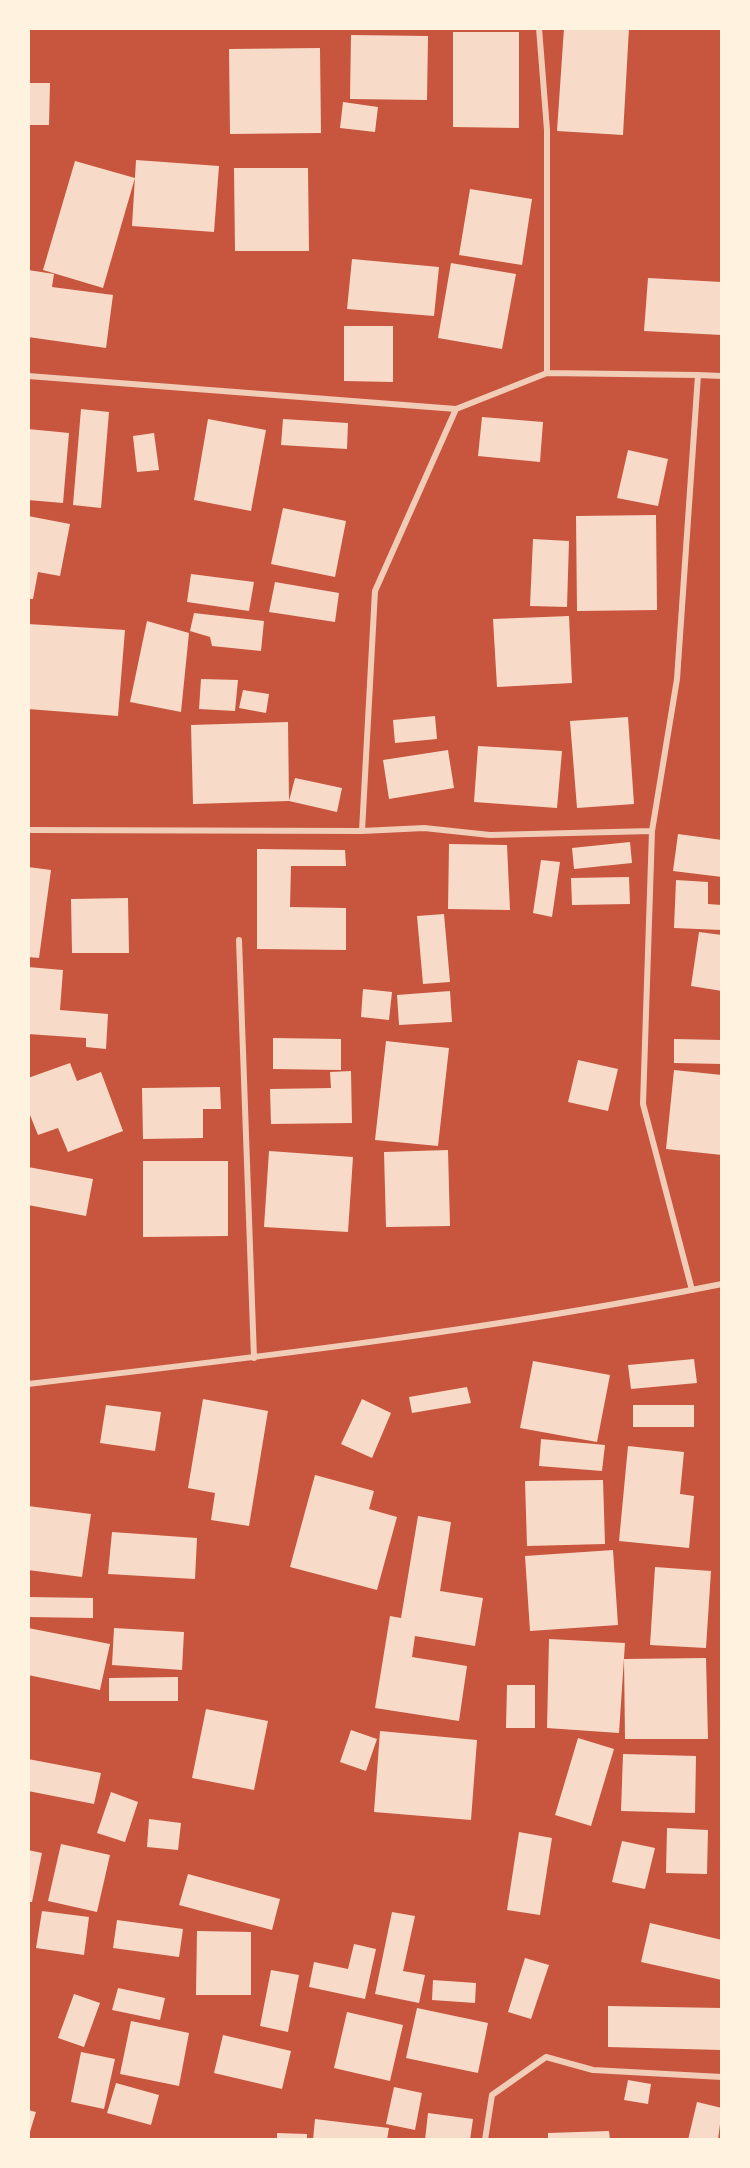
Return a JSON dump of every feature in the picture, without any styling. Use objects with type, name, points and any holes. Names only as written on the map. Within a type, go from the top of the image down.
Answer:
[{"type":"street","points":[[539,28],[547,130],[547,374]]},
{"type":"street","points":[[28,376],[456,409],[547,374],[722,376]]},
{"type":"street","points":[[692,1290],[643,1104],[652,831],[677,679],[698,375]]},
{"type":"street","points":[[362,831],[375,591],[456,409]]},
{"type":"street","points":[[28,830],[362,831],[424,828],[490,835],[652,831]]},
{"type":"street","points":[[239,940],[254,1358]]},
{"type":"street","points":[[28,1384],[254,1358],[555,1316],[722,1284]]},
{"type":"street","points":[[485,2139],[492,2095],[546,2057],[594,2070],[722,2077]]},
{"type":"building","points":[[564,28],[629,28],[623,135],[557,131]]},
{"type":"building","points":[[453,32],[519,32],[519,128],[453,127]]},
{"type":"building","points":[[351,35],[428,36],[427,100],[350,99]]},
{"type":"building","points":[[320,48],[321,133],[230,134],[229,49]]},
{"type":"building","points":[[28,83],[50,83],[49,125],[28,125]]},
{"type":"building","points":[[343,102],[378,107],[375,132],[340,128]]},
{"type":"building","points":[[136,160],[219,166],[214,232],[132,226]]},
{"type":"building","points":[[75,161],[135,178],[103,288],[43,270]]},
{"type":"building","points":[[234,168],[308,168],[309,251],[235,251]]},
{"type":"building","points":[[470,189],[532,199],[522,265],[459,255]]},
{"type":"building","points":[[352,259],[439,267],[434,316],[347,309]]},
{"type":"building","points":[[451,263],[516,274],[502,349],[438,338]]},
{"type":"building","points":[[28,270],[54,274],[52,287],[113,295],[106,348],[28,337]]},
{"type":"building","points":[[648,278],[722,282],[722,335],[644,331]]},
{"type":"building","points":[[344,326],[393,326],[393,382],[344,381]]},
{"type":"building","points":[[81,409],[109,412],[101,508],[73,505]]},
{"type":"building","points":[[482,417],[543,422],[540,462],[478,456]]},
{"type":"building","points":[[208,419],[266,430],[251,511],[194,500]]},
{"type":"building","points":[[283,419],[348,423],[347,449],[281,445]]},
{"type":"building","points":[[28,429],[69,433],[63,503],[28,500]]},
{"type":"building","points":[[154,433],[159,470],[137,472],[133,436]]},
{"type":"building","points":[[628,450],[668,459],[658,506],[617,498]]},
{"type":"building","points":[[283,508],[346,521],[335,577],[271,564]]},
{"type":"building","points":[[656,515],[657,610],[577,611],[576,516]]},
{"type":"building","points":[[28,516],[70,524],[60,576],[38,572],[33,599],[28,599]]},
{"type":"building","points":[[533,539],[569,541],[567,607],[530,606]]},
{"type":"building","points":[[191,574],[254,582],[249,611],[187,602]]},
{"type":"building","points":[[275,582],[339,593],[335,622],[269,612]]},
{"type":"building","points":[[194,613],[264,621],[261,651],[212,646],[210,637],[190,631]]},
{"type":"building","points":[[569,616],[572,683],[497,687],[493,619]]},
{"type":"building","points":[[147,621],[189,633],[181,712],[130,702]]},
{"type":"building","points":[[28,624],[125,630],[118,716],[28,709]]},
{"type":"building","points":[[201,679],[238,680],[235,711],[199,709]]},
{"type":"building","points":[[243,690],[269,694],[266,713],[239,708]]},
{"type":"building","points":[[435,716],[437,739],[395,743],[393,720]]},
{"type":"building","points":[[628,717],[634,804],[577,808],[570,721]]},
{"type":"building","points":[[288,722],[289,801],[193,804],[191,725]]},
{"type":"building","points":[[478,746],[562,751],[557,808],[474,802]]},
{"type":"building","points":[[448,750],[454,788],[389,799],[383,760]]},
{"type":"building","points":[[295,778],[342,788],[337,812],[289,801]]},
{"type":"building","points":[[678,834],[722,840],[722,877],[673,871]]},
{"type":"building","points":[[630,842],[632,863],[574,869],[572,848]]},
{"type":"building","points":[[449,844],[507,845],[510,910],[448,909]]},
{"type":"building","points":[[257,849],[345,850],[346,866],[291,866],[290,907],[346,908],[346,950],[257,949]]},
{"type":"building","points":[[541,860],[560,862],[552,917],[533,913]]},
{"type":"building","points":[[28,867],[51,870],[39,958],[28,957]]},
{"type":"building","points":[[629,877],[630,904],[572,905],[571,878]]},
{"type":"building","points":[[676,880],[708,882],[708,904],[722,905],[722,930],[674,928]]},
{"type":"building","points":[[128,898],[129,953],[72,953],[71,899]]},
{"type":"building","points":[[444,914],[450,982],[423,984],[417,916]]},
{"type":"building","points":[[699,932],[722,935],[722,991],[691,986]]},
{"type":"building","points":[[28,967],[63,970],[60,1010],[108,1014],[106,1049],[86,1047],[86,1038],[28,1034]]},
{"type":"building","points":[[363,989],[392,992],[389,1020],[361,1017]]},
{"type":"building","points":[[450,991],[452,1022],[399,1025],[397,995]]},
{"type":"building","points":[[273,1038],[341,1039],[341,1070],[273,1069]]},
{"type":"building","points":[[674,1039],[722,1040],[722,1064],[674,1063]]},
{"type":"building","points":[[386,1041],[449,1048],[438,1146],[375,1140]]},
{"type":"building","points":[[578,1060],[618,1069],[608,1111],[568,1102]]},
{"type":"building","points":[[70,1063],[77,1081],[101,1072],[123,1131],[68,1152],[58,1128],[38,1135],[28,1110],[28,1078]]},
{"type":"building","points":[[674,1070],[722,1075],[722,1155],[666,1149]]},
{"type":"building","points":[[351,1071],[352,1123],[271,1124],[270,1089],[331,1088],[330,1072]]},
{"type":"building","points":[[220,1087],[221,1109],[203,1109],[203,1138],[143,1139],[142,1088]]},
{"type":"building","points":[[448,1150],[450,1226],[386,1227],[384,1152]]},
{"type":"building","points":[[269,1151],[353,1157],[348,1232],[264,1227]]},
{"type":"building","points":[[143,1161],[228,1161],[228,1236],[143,1237]]},
{"type":"building","points":[[28,1167],[93,1179],[86,1216],[28,1205]]},
{"type":"building","points":[[694,1359],[697,1383],[631,1389],[628,1365]]},
{"type":"building","points":[[533,1361],[610,1375],[597,1442],[520,1428]]},
{"type":"building","points":[[467,1387],[471,1403],[412,1413],[409,1397]]},
{"type":"building","points":[[203,1399],[268,1411],[249,1526],[211,1520],[215,1493],[188,1488]]},
{"type":"building","points":[[362,1399],[391,1413],[372,1458],[341,1444]]},
{"type":"building","points":[[106,1405],[161,1412],[155,1451],[100,1443]]},
{"type":"building","points":[[633,1405],[694,1405],[694,1427],[633,1427]]},
{"type":"building","points":[[541,1439],[605,1445],[602,1471],[539,1466]]},
{"type":"building","points":[[628,1446],[684,1452],[680,1494],[694,1496],[689,1548],[619,1541]]},
{"type":"building","points":[[315,1475],[374,1491],[369,1509],[397,1517],[377,1590],[290,1567]]},
{"type":"building","points":[[603,1480],[605,1544],[527,1546],[525,1481]]},
{"type":"building","points":[[28,1506],[91,1514],[82,1577],[28,1570]]},
{"type":"building","points":[[418,1516],[451,1522],[440,1591],[483,1598],[475,1646],[415,1636],[412,1657],[467,1666],[459,1721],[375,1708],[390,1616],[401,1618]]},
{"type":"building","points":[[112,1532],[197,1538],[195,1579],[108,1574]]},
{"type":"building","points":[[613,1550],[618,1625],[530,1631],[525,1556]]},
{"type":"building","points":[[655,1567],[711,1571],[706,1648],[650,1645]]},
{"type":"building","points":[[28,1597],[93,1598],[93,1618],[28,1617]]},
{"type":"building","points":[[28,1628],[110,1644],[100,1690],[28,1675]]},
{"type":"building","points":[[114,1628],[184,1632],[182,1670],[112,1665]]},
{"type":"building","points":[[549,1639],[625,1643],[619,1733],[547,1728]]},
{"type":"building","points":[[706,1658],[708,1739],[625,1739],[624,1659]]},
{"type":"building","points":[[178,1677],[178,1701],[109,1701],[109,1678]]},
{"type":"building","points":[[507,1685],[535,1685],[535,1728],[506,1728]]},
{"type":"building","points":[[206,1709],[268,1721],[254,1790],[192,1778]]},
{"type":"building","points":[[351,1730],[377,1739],[366,1771],[340,1762]]},
{"type":"building","points":[[380,1731],[477,1740],[471,1820],[374,1812]]},
{"type":"building","points":[[578,1738],[614,1749],[591,1826],[555,1815]]},
{"type":"building","points":[[623,1754],[696,1756],[695,1813],[621,1811]]},
{"type":"building","points":[[28,1759],[101,1773],[94,1804],[28,1791]]},
{"type":"building","points":[[111,1792],[138,1802],[125,1842],[97,1833]]},
{"type":"building","points":[[149,1819],[181,1823],[178,1850],[147,1847]]},
{"type":"building","points":[[667,1828],[708,1830],[707,1874],[666,1873]]},
{"type":"building","points":[[519,1832],[552,1838],[540,1915],[507,1910]]},
{"type":"building","points":[[622,1841],[655,1848],[645,1889],[612,1882]]},
{"type":"building","points":[[61,1844],[110,1855],[97,1912],[48,1901]]},
{"type":"building","points":[[28,1850],[42,1853],[32,1902],[28,1902]]},
{"type":"building","points":[[188,1874],[280,1899],[272,1930],[179,1905]]},
{"type":"building","points":[[42,1911],[89,1917],[84,1955],[36,1948]]},
{"type":"building","points":[[392,1912],[415,1916],[403,1971],[425,1975],[419,2003],[375,1994]]},
{"type":"building","points":[[117,1920],[183,1929],[179,1957],[113,1948]]},
{"type":"building","points":[[650,1923],[722,1940],[722,1980],[641,1962]]},
{"type":"building","points":[[197,1931],[251,1932],[251,1995],[196,1995]]},
{"type":"building","points":[[354,1944],[376,1949],[365,1999],[309,1987],[314,1962],[348,1969]]},
{"type":"building","points":[[525,1958],[549,1965],[531,2019],[508,2012]]},
{"type":"building","points":[[271,1970],[299,1975],[288,2032],[260,2026]]},
{"type":"building","points":[[433,1980],[476,1983],[475,2003],[432,2000]]},
{"type":"building","points":[[118,1988],[165,1998],[160,2020],[112,2010]]},
{"type":"building","points":[[74,1994],[100,2003],[84,2047],[58,2038]]},
{"type":"building","points":[[608,2006],[722,2008],[722,2050],[608,2047]]},
{"type":"building","points":[[417,2008],[488,2023],[478,2073],[406,2058]]},
{"type":"building","points":[[347,2012],[403,2025],[390,2081],[334,2068]]},
{"type":"building","points":[[131,2021],[189,2033],[179,2086],[120,2074]]},
{"type":"building","points":[[223,2035],[291,2051],[282,2089],[214,2073]]},
{"type":"building","points":[[81,2052],[115,2059],[104,2109],[71,2102]]},
{"type":"building","points":[[628,2080],[651,2084],[648,2104],[624,2100]]},
{"type":"building","points":[[116,2083],[159,2095],[151,2125],[107,2113]]},
{"type":"building","points":[[394,2087],[422,2093],[415,2130],[386,2124]]},
{"type":"building","points":[[697,2102],[722,2108],[718,2140],[688,2140]]},
{"type":"building","points":[[28,2110],[36,2112],[29,2135],[28,2135]]},
{"type":"building","points":[[428,2113],[473,2119],[470,2140],[425,2140]]},
{"type":"building","points":[[315,2119],[389,2128],[387,2140],[313,2140]]},
{"type":"building","points":[[609,2131],[610,2140],[548,2140],[548,2133]]},
{"type":"building","points":[[277,2133],[307,2134],[307,2140],[277,2140]]}]
